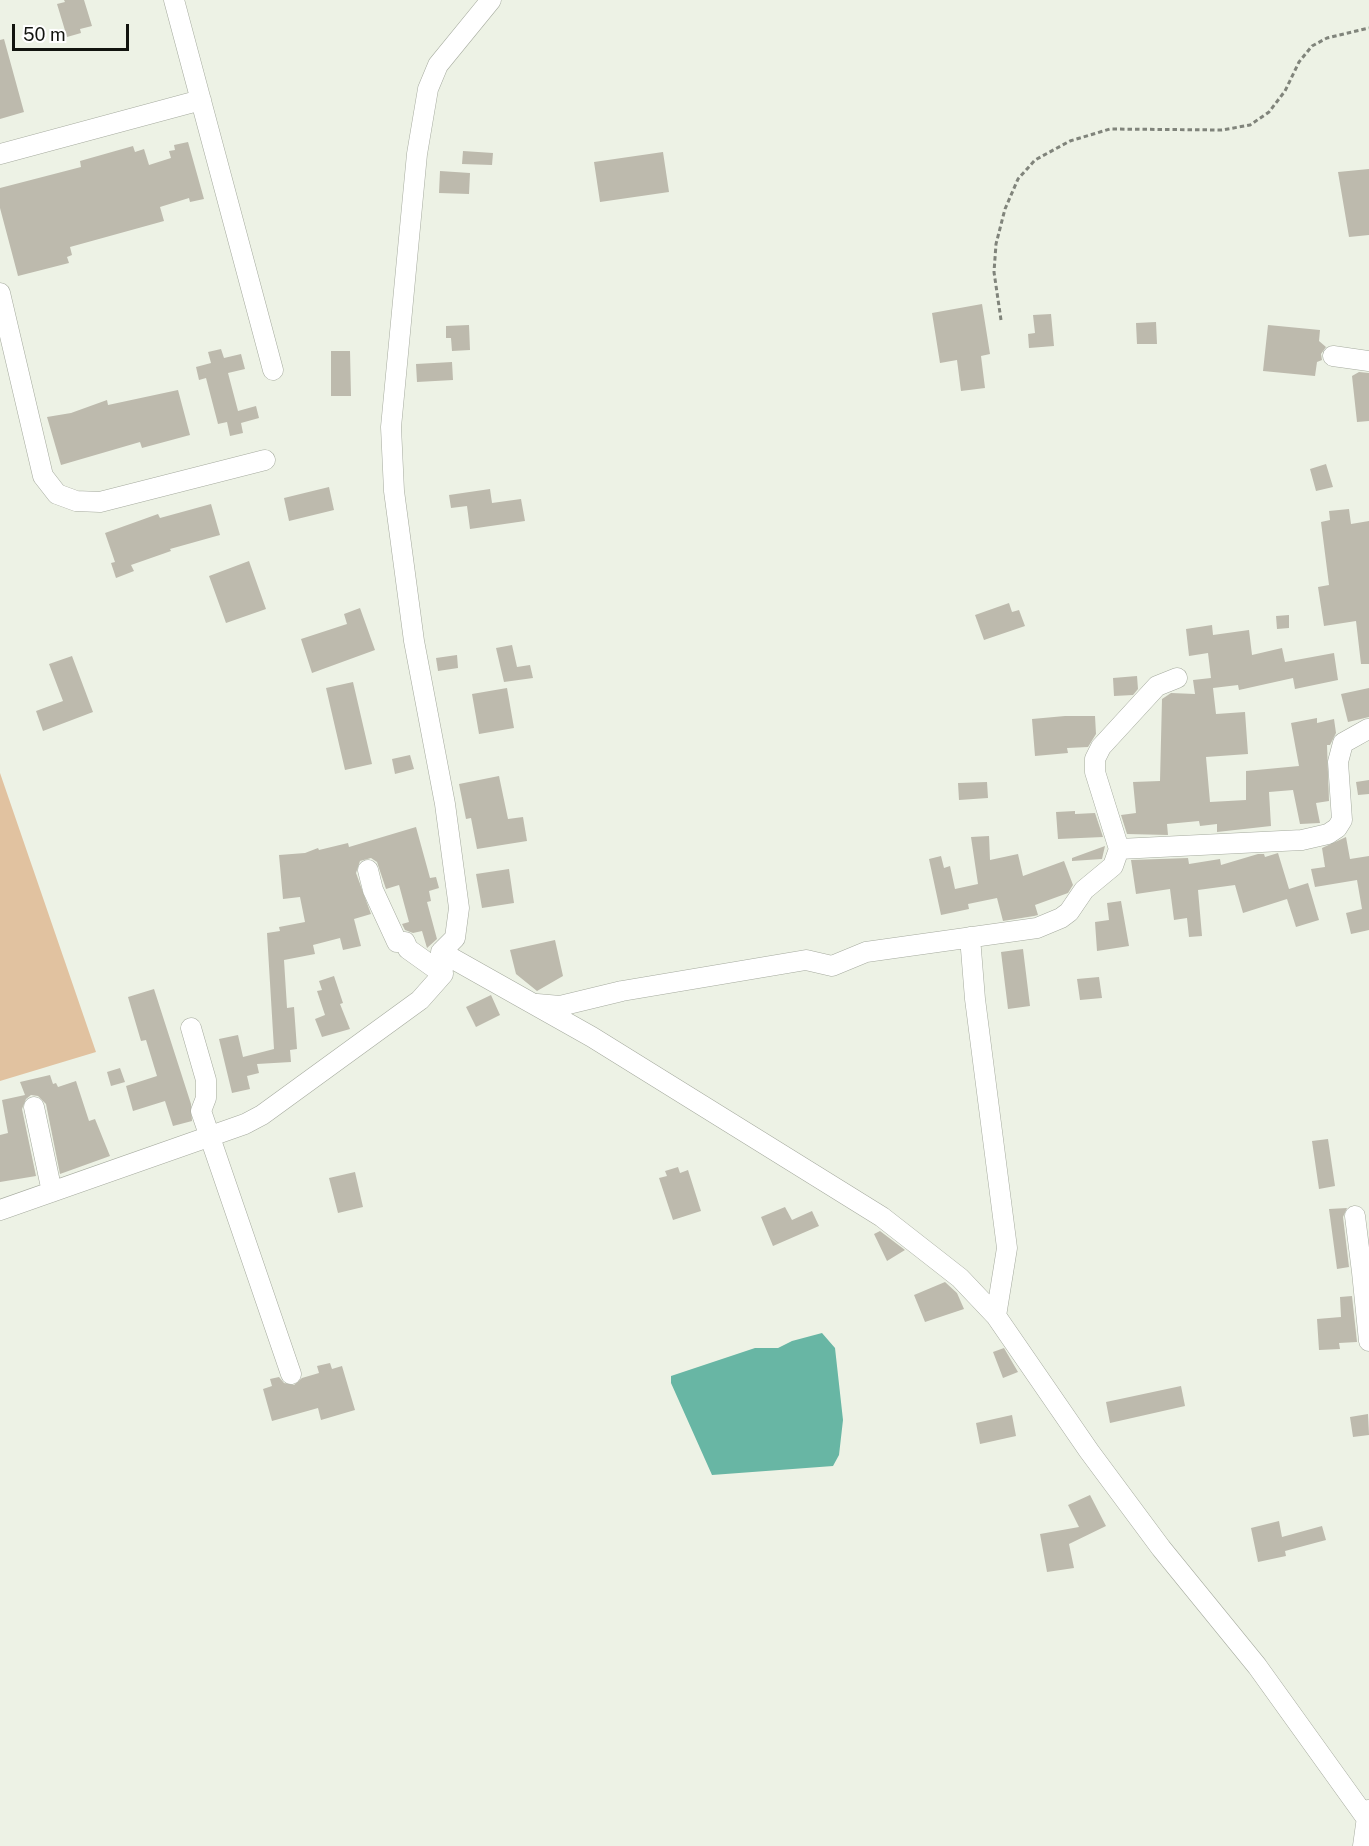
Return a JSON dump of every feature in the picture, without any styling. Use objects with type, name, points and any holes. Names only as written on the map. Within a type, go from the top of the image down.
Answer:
[{"type":"street","points":[[174,0],[273,370]]},
{"type":"street","points":[[441,952],[455,938],[459,908],[445,804],[414,641],[394,491],[391,416],[417,154],[428,89],[438,65],[491,0]]},
{"type":"street","points":[[0,154],[201,100]]},
{"type":"street","points":[[0,293],[44,476],[57,494],[76,501],[100,502],[265,460]]},
{"type":"street","points":[[1334,357],[1369,361]]},
{"type":"street","points":[[534,1004],[560,1006],[622,991],[806,960],[832,966],[866,951],[1036,928],[1061,918],[1069,912],[1084,890],[1113,866],[1119,849],[1095,772],[1095,759],[1101,747],[1149,693],[1157,686],[1177,678]]},
{"type":"street","points":[[1119,849],[1302,840],[1328,834],[1337,828],[1342,820],[1338,762],[1343,743],[1368,729]]},
{"type":"street","points":[[368,870],[374,890],[398,942],[405,942],[408,949],[443,974]]},
{"type":"street","points":[[970,937],[975,999],[1007,1248],[996,1316]]},
{"type":"street","points":[[0,1210],[210,1137],[262,1114],[420,1000],[443,974],[441,952]]},
{"type":"street","points":[[441,952],[534,1004],[882,1217],[960,1278],[996,1316],[1161,1548],[1257,1666],[1368,1816],[1363,1846]]},
{"type":"street","points":[[192,1028],[206,1080],[206,1098],[201,1111],[291,1374]]},
{"type":"street","points":[[34,1107],[52,1192]]},
{"type":"street","points":[[1354,1216],[1366,1272],[1369,1341]]},
{"type":"path","points":[[1000,320],[994,272],[996,244],[1005,209],[1018,179],[1035,160],[1070,141],[1110,129],[1222,130],[1250,125],[1269,112],[1286,91],[1299,62],[1312,46],[1327,38],[1369,28]]},
{"type":"shaded area","points":[[0,773],[96,1052],[0,1081]]},
{"type":"water","points":[[822,1333],[835,1348],[843,1420],[839,1455],[833,1466],[712,1475],[671,1383],[671,1376],[755,1348],[778,1348],[792,1341]]},
{"type":"building","points":[[64,0],[84,0],[92,26],[80,29],[81,33],[67,37],[57,4],[65,2]]},
{"type":"building","points":[[4,39],[24,112],[0,119],[0,40]]},
{"type":"building","points":[[188,142],[204,199],[190,202],[189,198],[160,207],[164,221],[70,247],[72,255],[67,257],[69,263],[18,276],[0,208],[0,188],[81,167],[80,161],[133,146],[135,152],[144,149],[149,165],[171,158],[169,151],[175,150],[174,145]]},
{"type":"building","points":[[463,151],[493,153],[492,165],[462,164]]},
{"type":"building","points":[[663,152],[669,192],[600,202],[594,162]]},
{"type":"building","points":[[1369,169],[1369,235],[1349,237],[1338,172]]},
{"type":"building","points":[[440,171],[470,173],[469,194],[439,193]]},
{"type":"building","points":[[982,304],[990,354],[981,356],[985,388],[961,391],[957,360],[940,363],[932,313]]},
{"type":"building","points":[[1051,314],[1054,346],[1029,348],[1028,334],[1035,333],[1033,315]]},
{"type":"building","points":[[1156,322],[1157,344],[1137,344],[1136,323]]},
{"type":"building","points":[[469,325],[470,350],[452,351],[451,338],[446,338],[446,326]]},
{"type":"building","points":[[1268,325],[1320,330],[1319,341],[1326,347],[1321,354],[1322,360],[1317,362],[1315,376],[1263,371]]},
{"type":"building","points":[[221,349],[224,358],[241,354],[245,369],[228,373],[238,411],[256,406],[259,418],[241,423],[243,433],[230,436],[227,422],[218,424],[206,378],[199,380],[196,367],[211,363],[208,352]]},
{"type":"building","points":[[331,351],[350,351],[351,396],[331,396]]},
{"type":"building","points":[[452,362],[453,380],[417,382],[416,364]]},
{"type":"building","points":[[1359,372],[1369,373],[1369,421],[1357,422],[1352,376]]},
{"type":"building","points":[[178,390],[190,435],[142,448],[140,442],[61,465],[47,417],[71,413],[107,400],[108,405]]},
{"type":"building","points":[[1326,464],[1333,487],[1316,491],[1310,469]]},
{"type":"building","points":[[329,487],[334,510],[289,521],[284,498]]},
{"type":"building","points":[[490,489],[492,503],[521,499],[525,521],[470,529],[467,506],[451,508],[449,495]]},
{"type":"building","points":[[211,504],[220,535],[170,549],[171,551],[131,565],[134,571],[116,578],[111,563],[115,562],[105,533],[158,514],[160,518]]},
{"type":"building","points":[[1349,509],[1351,524],[1369,521],[1369,664],[1361,664],[1356,621],[1324,626],[1318,587],[1329,585],[1321,522],[1330,520],[1329,511]]},
{"type":"building","points":[[249,561],[266,609],[226,623],[209,576]]},
{"type":"building","points":[[1009,603],[1012,612],[1019,610],[1025,626],[984,640],[975,615]]},
{"type":"building","points":[[360,608],[375,650],[312,673],[301,639],[347,624],[344,614]]},
{"type":"building","points":[[1289,615],[1289,628],[1277,629],[1276,616]]},
{"type":"building","points":[[1212,625],[1213,635],[1249,630],[1252,655],[1282,648],[1285,662],[1334,653],[1338,680],[1295,689],[1293,678],[1239,690],[1238,685],[1213,688],[1216,714],[1245,712],[1248,754],[1206,757],[1210,802],[1246,800],[1246,771],[1299,766],[1291,723],[1317,718],[1317,723],[1334,719],[1336,733],[1330,745],[1327,745],[1329,801],[1316,803],[1320,823],[1300,824],[1293,790],[1269,792],[1271,826],[1217,832],[1217,824],[1200,826],[1199,821],[1167,824],[1168,835],[1127,834],[1121,815],[1136,813],[1133,782],[1160,781],[1162,699],[1171,693],[1195,694],[1193,680],[1211,678],[1208,653],[1189,656],[1186,629]]},
{"type":"building","points":[[512,645],[517,667],[530,665],[533,678],[504,682],[496,648]]},
{"type":"building","points":[[457,655],[458,668],[438,671],[436,658]]},
{"type":"building","points":[[72,656],[93,712],[43,731],[36,711],[63,701],[49,664]]},
{"type":"building","points":[[1137,676],[1138,689],[1133,695],[1114,696],[1113,678]]},
{"type":"building","points":[[353,682],[372,764],[345,770],[326,688]]},
{"type":"building","points":[[507,688],[514,728],[479,734],[472,694]]},
{"type":"building","points":[[1369,688],[1369,717],[1348,722],[1341,694]]},
{"type":"building","points":[[1095,716],[1096,734],[1088,747],[1067,748],[1068,753],[1035,756],[1032,719]]},
{"type":"building","points":[[410,755],[414,769],[395,774],[392,759]]},
{"type":"building","points":[[499,776],[508,819],[523,817],[527,841],[477,849],[471,818],[466,819],[459,784]]},
{"type":"building","points":[[1369,780],[1369,794],[1358,795],[1356,782]]},
{"type":"building","points":[[987,782],[988,798],[959,800],[958,783]]},
{"type":"building","points":[[1075,811],[1075,814],[1095,813],[1103,837],[1058,839],[1056,812]]},
{"type":"building","points":[[416,827],[430,878],[436,877],[439,888],[429,891],[431,901],[427,902],[437,939],[427,948],[422,931],[413,933],[405,930],[402,924],[409,922],[399,885],[386,889],[377,862],[371,858],[360,861],[356,873],[371,914],[354,919],[361,946],[343,950],[340,938],[313,945],[315,954],[284,960],[287,1008],[294,1007],[297,1049],[290,1050],[291,1062],[257,1064],[259,1073],[247,1076],[250,1089],[232,1093],[219,1039],[238,1035],[243,1057],[274,1049],[267,933],[280,931],[279,927],[305,922],[300,897],[283,899],[279,855],[305,853],[318,848],[319,850],[348,843],[349,847]]},
{"type":"building","points":[[989,836],[990,860],[1018,854],[1023,876],[1064,861],[1073,885],[1068,893],[1035,905],[1038,915],[1034,916],[1003,921],[997,898],[968,904],[969,909],[941,915],[929,859],[941,856],[944,868],[950,866],[955,889],[978,884],[971,837]]},
{"type":"building","points":[[1346,837],[1350,859],[1369,856],[1369,930],[1351,934],[1346,913],[1362,909],[1357,880],[1315,887],[1311,869],[1325,867],[1322,848]]},
{"type":"building","points":[[1105,846],[1102,859],[1072,861],[1072,858]]},
{"type":"building","points":[[1278,853],[1289,889],[1308,883],[1319,920],[1296,927],[1287,899],[1243,913],[1235,885],[1198,890],[1202,936],[1189,937],[1187,918],[1174,920],[1170,889],[1136,894],[1131,860],[1188,858],[1189,864],[1220,859],[1221,865],[1258,854],[1264,854],[1265,857]]},
{"type":"building","points":[[509,869],[514,903],[482,908],[476,874]]},
{"type":"building","points":[[1121,901],[1129,946],[1097,951],[1095,922],[1109,920],[1107,903]]},
{"type":"building","points":[[555,940],[563,976],[537,991],[516,974],[510,950]]},
{"type":"building","points":[[1023,949],[1030,1006],[1008,1009],[1001,952]]},
{"type":"building","points":[[334,976],[343,1003],[340,1004],[350,1029],[322,1037],[315,1019],[325,1015],[317,991],[322,990],[319,981]]},
{"type":"building","points":[[1099,977],[1102,998],[1080,1000],[1077,979]]},
{"type":"building","points":[[154,989],[191,1104],[192,1121],[173,1126],[165,1101],[133,1111],[126,1086],[157,1076],[146,1040],[141,1041],[128,997]]},
{"type":"building","points":[[491,995],[500,1015],[476,1027],[466,1007]]},
{"type":"building","points":[[120,1068],[125,1082],[111,1086],[107,1072]]},
{"type":"building","points":[[50,1075],[53,1084],[56,1083],[58,1087],[76,1081],[89,1121],[95,1119],[110,1156],[60,1174],[46,1104],[38,1096],[31,1095],[26,1099],[22,1109],[36,1176],[0,1182],[0,1135],[8,1133],[2,1100],[25,1095],[20,1082]]},
{"type":"building","points":[[1328,1139],[1335,1186],[1319,1189],[1312,1141]]},
{"type":"building","points":[[678,1167],[680,1173],[688,1170],[701,1211],[673,1220],[659,1178],[667,1176],[665,1171]]},
{"type":"building","points":[[355,1172],[363,1207],[338,1213],[329,1178]]},
{"type":"building","points":[[785,1207],[792,1220],[812,1211],[819,1226],[773,1246],[761,1217]]},
{"type":"building","points":[[1347,1208],[1343,1217],[1349,1267],[1337,1269],[1329,1209]]},
{"type":"building","points":[[880,1231],[905,1250],[887,1261],[874,1234]]},
{"type":"building","points":[[945,1282],[957,1293],[964,1309],[925,1322],[914,1295]]},
{"type":"building","points":[[1352,1296],[1357,1342],[1339,1343],[1340,1349],[1319,1350],[1317,1319],[1341,1317],[1340,1297]]},
{"type":"building","points":[[1004,1348],[1018,1372],[1003,1378],[993,1352]]},
{"type":"building","points":[[330,1363],[332,1369],[342,1366],[355,1410],[321,1420],[318,1408],[272,1421],[263,1389],[272,1386],[270,1379],[279,1377],[284,1383],[294,1385],[302,1378],[319,1373],[317,1366]]},
{"type":"building","points":[[1181,1386],[1185,1406],[1110,1423],[1106,1402]]},
{"type":"building","points":[[1368,1414],[1369,1435],[1353,1437],[1350,1417]]},
{"type":"building","points":[[1012,1415],[1016,1436],[980,1444],[976,1423]]},
{"type":"building","points":[[1090,1495],[1106,1526],[1069,1544],[1074,1568],[1047,1572],[1040,1534],[1079,1527],[1068,1505]]},
{"type":"building","points":[[1279,1521],[1282,1537],[1322,1526],[1326,1540],[1285,1551],[1286,1556],[1258,1562],[1251,1528]]}]
